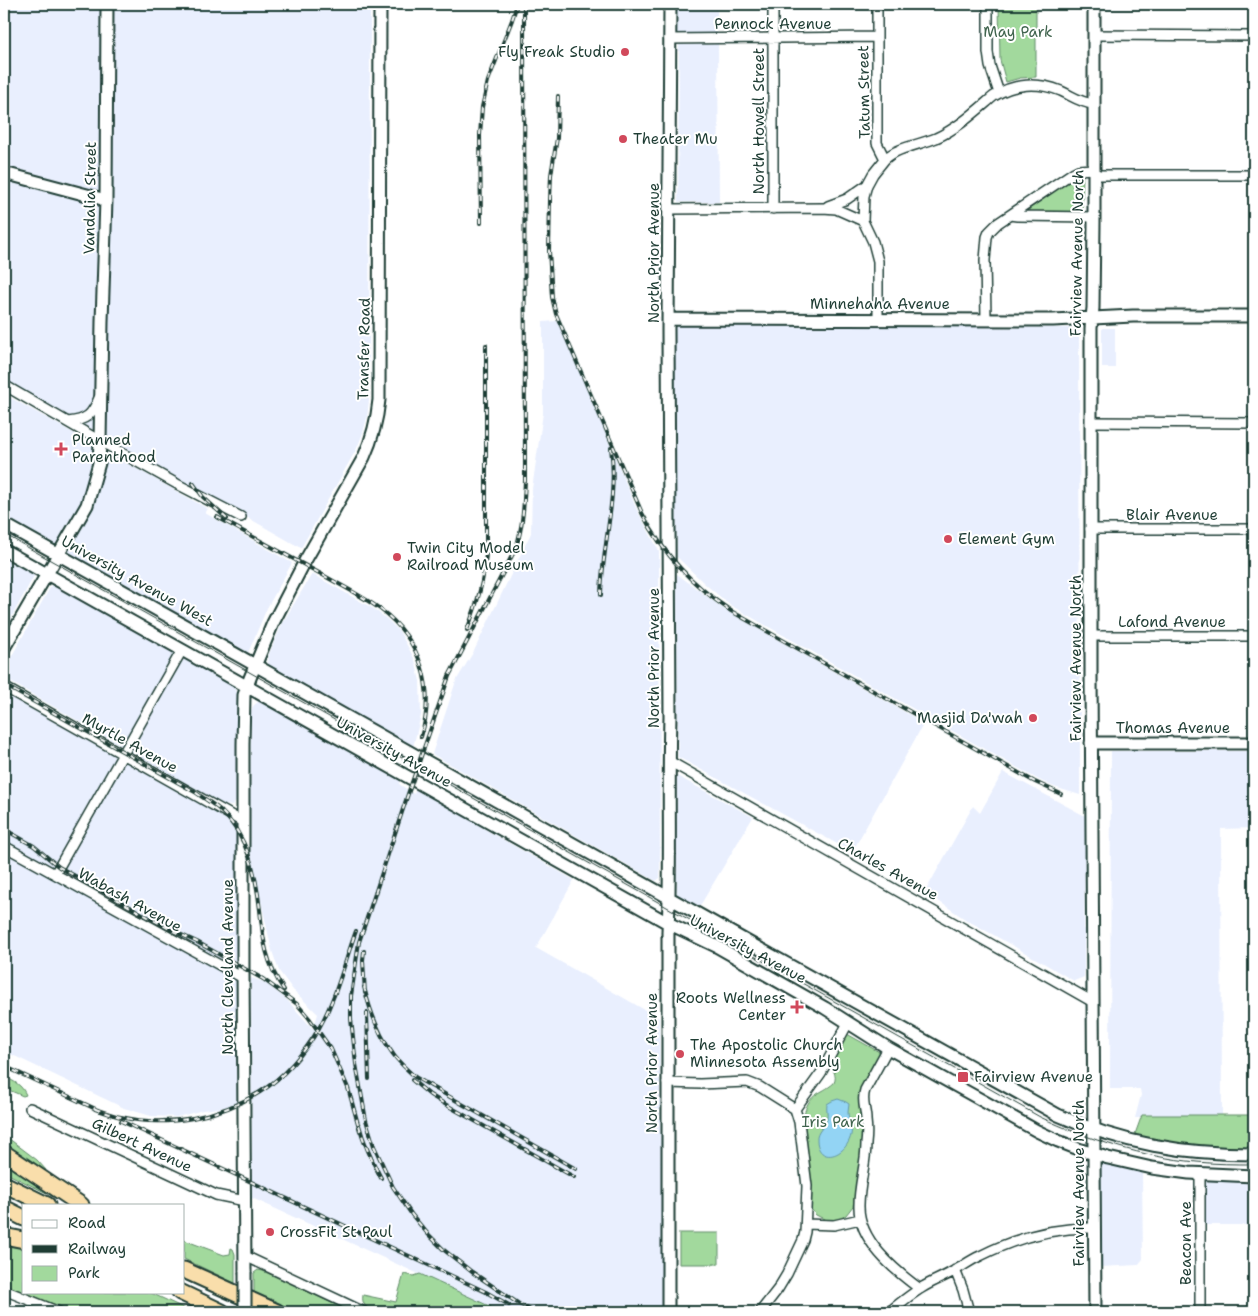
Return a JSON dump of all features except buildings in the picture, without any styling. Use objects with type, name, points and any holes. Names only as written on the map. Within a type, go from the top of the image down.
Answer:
[{"type":"highway","points":[[4,1153],[80,1204]]},
{"type":"highway","points":[[4,1184],[45,1204]]},
{"type":"highway","points":[[4,1208],[22,1217]]},
{"type":"highway","points":[[4,1236],[22,1240]]},
{"type":"highway","points":[[185,1270],[277,1312]]},
{"type":"highway","points":[[184,1294],[222,1312]]},
{"type":"street","name":"Vandalia Street","points":[[4,648],[87,505],[99,463],[106,200],[107,4]]},
{"type":"street","name":"Transfer Road","points":[[255,665],[287,595],[364,457],[371,442],[375,426],[379,391],[380,4]]},
{"type":"street","name":"North Prior Avenue","points":[[668,1312],[667,1083],[670,698],[668,319],[670,4]]},
{"type":"street","name":"North Howell Street","points":[[773,4],[773,209]]},
{"type":"street","name":"Tatum Street","points":[[877,4],[878,143],[884,159]]},
{"type":"street","points":[[988,4],[988,52],[990,66],[999,93]]},
{"type":"street","name":"Fairview Avenue North","points":[[1094,4],[1094,217],[1090,530],[1095,1312]]},
{"type":"street","points":[[1094,36],[1254,36]]},
{"type":"street","name":"Pennock Avenue","points":[[669,39],[877,37]]},
{"type":"street","points":[[878,319],[877,253],[863,222],[864,196],[867,185],[884,159],[949,132],[999,93],[1015,87],[1037,85],[1062,92],[1084,103],[1093,104]]},
{"type":"street","points":[[986,319],[985,260],[987,237],[993,227],[1074,172],[1078,170],[1094,172],[1254,175]]},
{"type":"street","points":[[4,173],[106,200]]},
{"type":"street","points":[[823,208],[847,199],[867,185]]},
{"type":"street","points":[[669,210],[823,208],[836,210],[863,222]]},
{"type":"street","points":[[1010,215],[1094,217]]},
{"type":"street","name":"Minnehaha Avenue","points":[[668,319],[1053,320],[1133,316],[1254,316]]},
{"type":"street","points":[[4,385],[177,484],[241,517]]},
{"type":"street","name":"Vandalia Street","points":[[68,422],[87,417],[95,408],[101,393]]},
{"type":"street","points":[[1091,422],[1254,423]]},
{"type":"street","name":"University Avenue West","points":[[4,524],[255,665]]},
{"type":"street","name":"Blair Avenue","points":[[1090,530],[1254,529]]},
{"type":"street","points":[[4,550],[247,687]]},
{"type":"street","name":"Lafond Avenue","points":[[1091,636],[1254,636]]},
{"type":"street","points":[[55,874],[182,650]]},
{"type":"street","name":"North Cleveland Avenue","points":[[245,1312],[244,695],[255,665]]},
{"type":"street","name":"University Avenue","points":[[255,665],[1028,1099],[1068,1119],[1129,1140],[1166,1148],[1201,1153],[1254,1154]]},
{"type":"street","name":"Myrtle Avenue","points":[[4,687],[243,822]]},
{"type":"street","name":"University Avenue","points":[[247,687],[668,923],[716,946],[825,1008],[888,1048],[1037,1131],[1065,1144],[1126,1163],[1200,1173],[1254,1176]]},
{"type":"street","name":"Thomas Avenue","points":[[1091,743],[1254,743]]},
{"type":"street","name":"Charles Avenue","points":[[669,762],[1093,1002]]},
{"type":"street","name":"Wabash Avenue","points":[[4,846],[243,978]]},
{"type":"street","points":[[795,1109],[820,1073],[848,1023]]},
{"type":"street","points":[[888,1048],[864,1090],[863,1096],[867,1136],[860,1194],[860,1219],[864,1232],[890,1264],[902,1277],[920,1289]]},
{"type":"street","points":[[667,1083],[747,1082],[760,1087],[795,1109],[799,1122],[807,1186],[806,1224],[803,1240],[790,1269],[762,1311]]},
{"type":"street","name":"Gilbert Avenue","points":[[30,1108],[216,1195],[245,1201]]},
{"type":"street","name":"Beacon Ave","points":[[1200,1173],[1200,1312]]},
{"type":"street","points":[[806,1224],[834,1225],[860,1219]]},
{"type":"street","points":[[889,1312],[920,1289],[980,1256],[1016,1240],[1064,1229],[1094,1228]]},
{"type":"street","points":[[245,1256],[364,1312]]},
{"type":"street","points":[[955,1270],[969,1312]]},
{"type":"street","points":[[4,1290],[58,1312]]},
{"type":"shaded area","points":[[4,4],[370,4],[369,400],[367,418],[357,448],[301,548],[4,379]]},
{"type":"shaded area","points":[[676,4],[717,4],[717,34],[676,34]]},
{"type":"shaded area","points":[[718,44],[719,202],[678,202],[679,45]]},
{"type":"shaded area","points":[[557,321],[636,508],[659,551],[660,878],[656,881],[432,754],[456,681],[474,651],[531,533],[532,489],[543,413],[543,322]]},
{"type":"shaded area","points":[[673,324],[1079,328],[1080,795],[1039,780],[730,605],[677,557]]},
{"type":"shaded area","points":[[1102,328],[1115,328],[1115,368],[1102,368]]},
{"type":"shaded area","points":[[4,394],[208,509],[205,513],[292,563],[267,608],[248,653],[245,654],[4,519]]},
{"type":"shaded area","points":[[4,554],[33,570],[35,574],[4,631]]},
{"type":"shaded area","points":[[312,574],[374,609],[399,631],[415,660],[420,681],[421,715],[413,747],[270,668],[268,664],[269,654],[283,622]]},
{"type":"shaded area","points":[[677,574],[725,610],[924,723],[852,852],[678,757]]},
{"type":"shaded area","points":[[56,583],[235,684],[237,693],[237,800],[232,806],[224,805],[4,678],[4,670],[52,584]]},
{"type":"shaded area","points":[[4,691],[239,826],[238,1102],[225,1107],[203,1110],[177,1117],[151,1116],[124,1108],[4,1051]]},
{"type":"shaded area","points":[[261,700],[401,779],[399,784],[414,794],[417,786],[488,831],[574,880],[536,948],[659,1018],[663,1312],[502,1312],[252,1198],[251,978],[264,982],[287,1000],[313,1029],[318,1014],[293,990],[279,971],[272,951],[250,852],[251,711],[254,705]]},
{"type":"shaded area","points":[[1111,751],[1254,751],[1254,828],[1221,829],[1222,1115],[1142,1115],[1140,1118],[1135,1118],[1141,1095],[1140,1089],[1110,1089]]},
{"type":"shaded area","points":[[1003,772],[1085,816],[1084,977],[1074,981],[965,919],[925,892],[973,806],[980,813]]},
{"type":"shaded area","points":[[677,776],[753,817],[698,909],[677,898]]},
{"type":"shaded area","points":[[1102,1161],[1142,1171],[1143,1259],[1138,1265],[1100,1267],[1100,1168]]},
{"type":"shaded area","points":[[1204,1176],[1254,1180],[1254,1225],[1205,1225]]},
{"type":"green space","name":"May Park","points":[[999,4],[1036,4],[1036,77],[1020,78],[1006,82],[1000,60]]},
{"type":"green space","points":[[1081,174],[1083,175],[1082,213],[1029,212],[1029,209]]},
{"type":"green space","name":"Iris Park","points":[[847,1034],[881,1053],[859,1093],[862,1123],[862,1156],[853,1206],[846,1215],[832,1221],[816,1215],[811,1209],[804,1114],[812,1098],[834,1083],[835,1077],[831,1061]]},
{"type":"green space","points":[[4,1077],[17,1084],[26,1095],[23,1096],[4,1088]]},
{"type":"green space","points":[[1142,1115],[1254,1115],[1254,1150],[1200,1149],[1134,1137]]},
{"type":"green space","points":[[4,1135],[37,1160],[46,1170],[42,1173],[4,1144]]},
{"type":"green space","points":[[4,1160],[67,1203],[4,1172]]},
{"type":"green space","points":[[679,1233],[719,1233],[719,1264],[679,1264]]},
{"type":"green space","points":[[4,1239],[22,1242],[22,1291],[4,1284]]},
{"type":"green space","points":[[185,1240],[224,1255],[230,1254],[231,1248],[233,1249],[235,1254],[235,1283],[185,1259]]},
{"type":"green space","points":[[258,1270],[351,1312],[295,1312],[254,1294],[254,1273]]},
{"type":"green space","points":[[404,1274],[414,1276],[420,1274],[502,1312],[377,1312],[364,1304],[363,1295],[396,1302]]},
{"type":"green space","points":[[29,1294],[153,1294],[192,1312],[74,1312]]},
{"type":"water","points":[[838,1099],[849,1104],[848,1112],[851,1135],[844,1149],[838,1153],[827,1155],[822,1153],[819,1148],[817,1137],[827,1119],[827,1104]]},
{"type":"tram line","points":[[4,534],[1040,1117],[1097,1140],[1136,1152],[1204,1163],[1254,1164]]},
{"type":"railway","points":[[481,223],[480,135],[482,107],[488,81],[517,4]]},
{"type":"railway","points":[[524,4],[525,480],[522,523],[516,548],[449,676],[409,791],[359,942],[351,996],[351,1019],[356,1064],[366,1120],[374,1146],[393,1187],[412,1215],[444,1250],[472,1272],[519,1304],[535,1312]]},
{"type":"railway","points":[[558,96],[557,138],[551,175],[549,251],[552,297],[556,314],[642,513],[669,555],[703,590],[731,611],[1035,782],[1061,794]]},
{"type":"railway","points":[[467,630],[480,592],[486,554],[486,345]]},
{"type":"railway","points":[[601,595],[613,485],[611,448]]},
{"type":"railway","points":[[193,483],[203,497],[227,519]]},
{"type":"railway","points":[[217,517],[358,595],[380,609],[394,621],[406,635],[422,666],[427,701],[421,737]]},
{"type":"railway","points":[[4,685],[195,792],[217,807],[230,820],[249,856],[256,883],[266,952],[273,971],[284,990]]},
{"type":"railway","points":[[4,829],[34,846],[59,867],[263,979],[297,1004],[331,1049],[348,1088],[360,1131]]},
{"type":"railway","points":[[95,1109],[139,1120],[175,1121],[211,1114],[228,1108],[269,1086],[308,1046],[319,1028],[335,993],[356,931]]},
{"type":"railway","points":[[364,951],[365,993]]},
{"type":"railway","points":[[364,987],[372,1013],[383,1038],[398,1060],[415,1077],[576,1169]]},
{"type":"railway","points":[[367,1013],[369,1079]]},
{"type":"railway","points":[[4,1066],[100,1111]]},
{"type":"railway","points":[[412,1080],[443,1103],[574,1177]]},
{"type":"railway","points":[[121,1121],[486,1292],[509,1305]]},
{"type":"railway","points":[[359,1125],[368,1152],[381,1178]]},
{"type":"place","name":"Fly Freak Studio","points":[[625,52]]},
{"type":"place","name":"Theater Mu","points":[[623,139]]},
{"type":"place","name":"Planned Parenthood","points":[[61,449]]},
{"type":"place","name":"Element Gym","points":[[948,539]]},
{"type":"place","name":"Twin City Model Railroad Museum","points":[[397,557]]},
{"type":"place","name":"Masjid Da'wah","points":[[1033,718]]},
{"type":"place","name":"Roots Wellness Center","points":[[797,1007]]},
{"type":"place","name":"The Apostolic Church Minnesota Assembly","points":[[680,1054]]},
{"type":"place","name":"Fairview Avenue","points":[[963,1077]]},
{"type":"place","name":"CrossFit St Paul","points":[[270,1232]]}]
